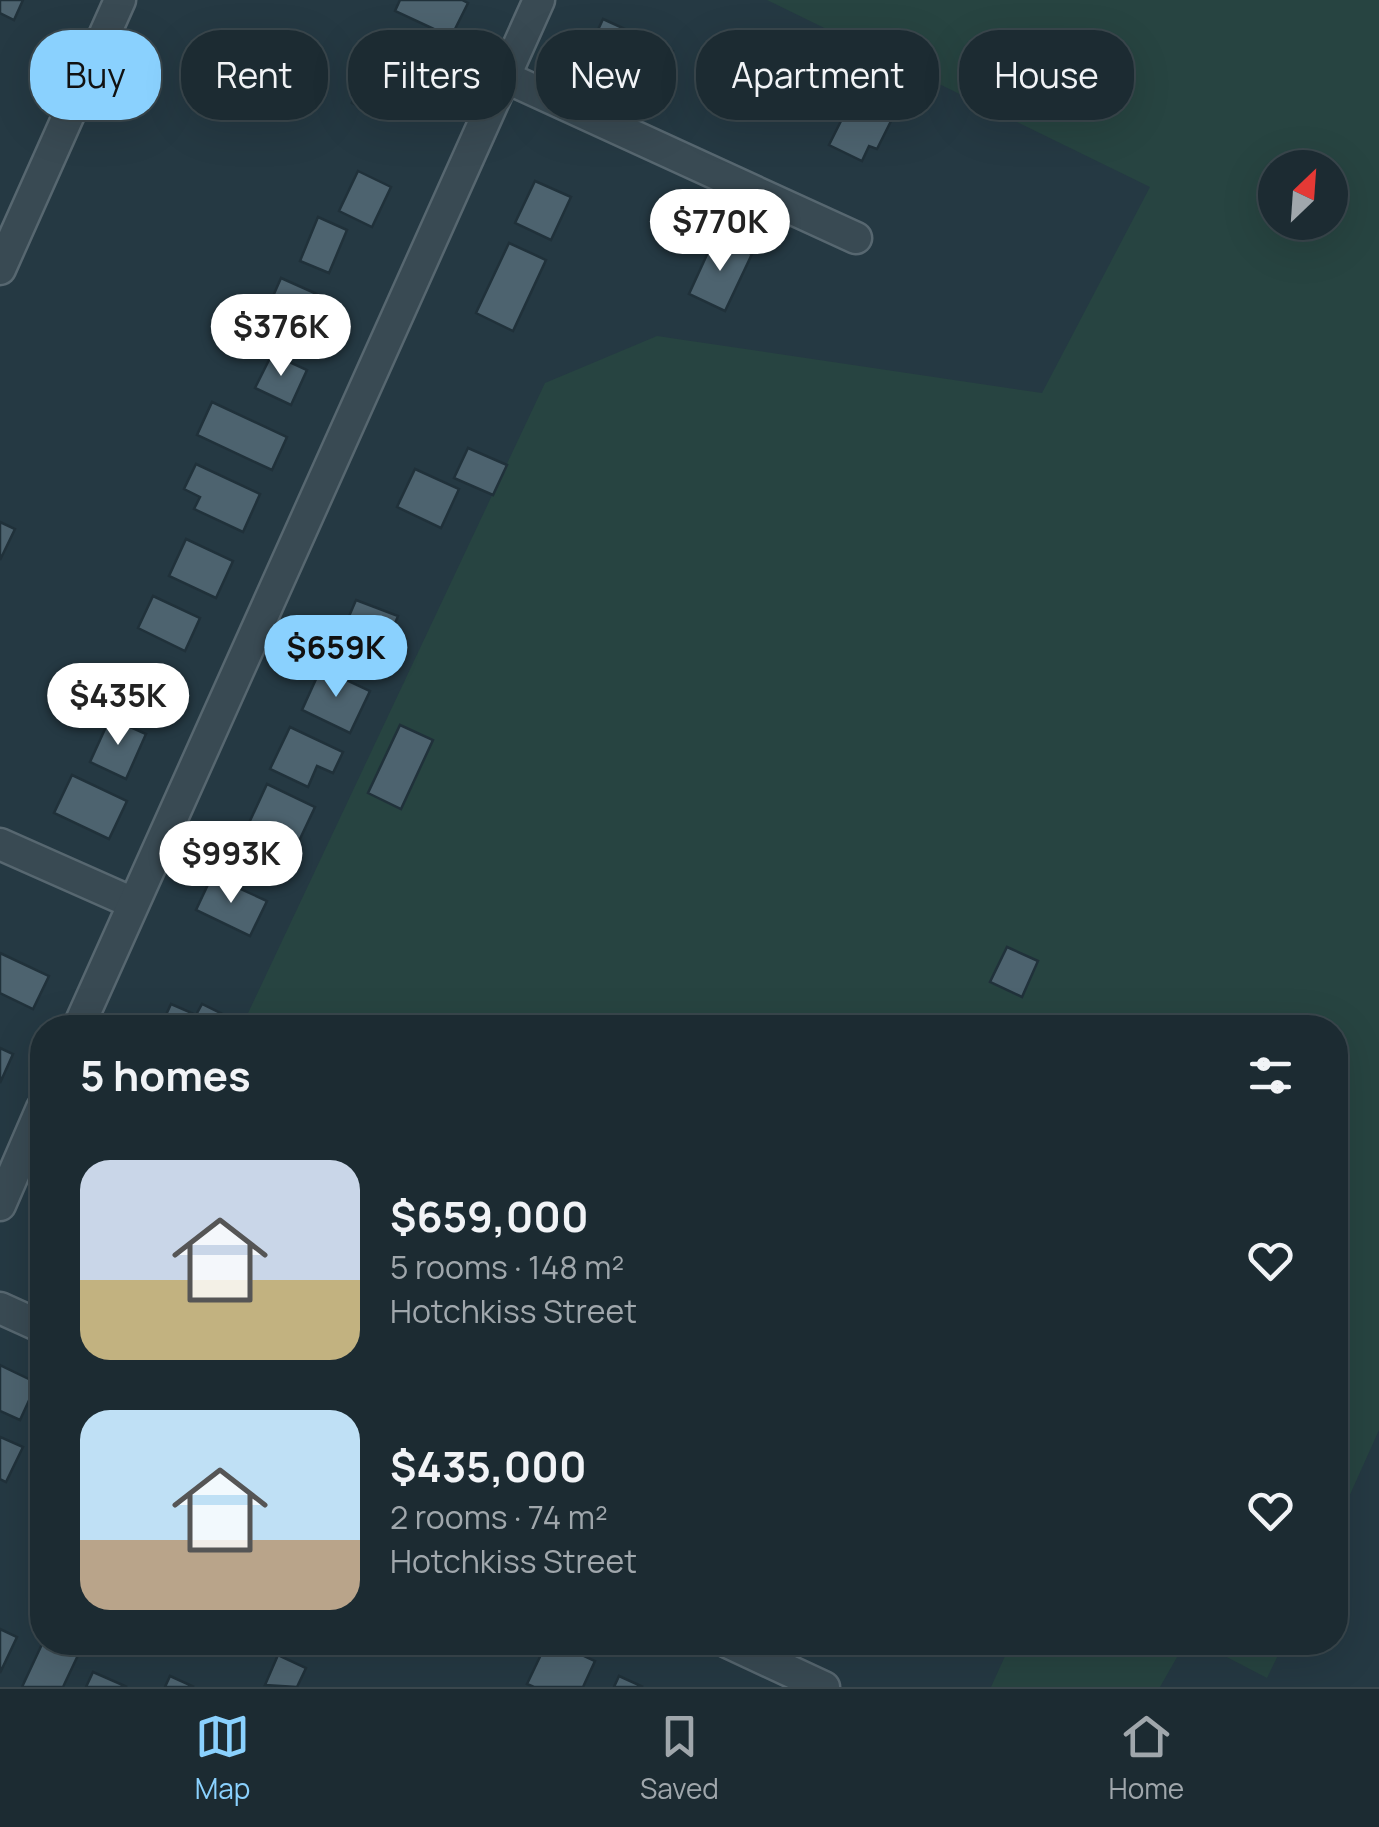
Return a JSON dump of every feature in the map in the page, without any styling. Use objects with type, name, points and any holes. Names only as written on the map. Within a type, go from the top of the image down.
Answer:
[{"type":"street","points":[[0,269],[120,0]]},
{"type":"street","points":[[516,54],[539,0]]},
{"type":"street","points":[[516,83],[856,238]]},
{"type":"street","points":[[84,1015],[487,120]]},
{"type":"street","points":[[0,844],[134,903]]},
{"type":"street","points":[[0,1204],[30,1135]]},
{"type":"street","points":[[0,1308],[30,1322]]},
{"type":"street","points":[[755,1655],[824,1687]]},
{"type":"green space","points":[[767,0],[1379,0],[1379,1430],[1348,1499],[1348,1015],[247,1015],[545,383],[657,336],[1042,393],[1150,187],[1013,120],[1134,120],[1134,30],[959,30],[959,94],[939,84],[939,30],[828,30]]},
{"type":"green space","points":[[1005,1655],[1178,1655],[1160,1687],[991,1687]]},
{"type":"green space","points":[[1223,1655],[1278,1655],[1267,1678]]},
{"type":"building","points":[[0,0],[23,0],[14,20],[0,13]]},
{"type":"building","points":[[400,0],[468,3],[454,30],[436,30],[395,11]]},
{"type":"building","points":[[603,19],[627,30],[598,30]]},
{"type":"building","points":[[842,120],[892,120],[877,149],[869,146],[862,161],[829,145]]},
{"type":"building","points":[[358,171],[391,187],[372,227],[339,211]]},
{"type":"building","points":[[535,181],[571,197],[551,240],[515,223]]},
{"type":"building","points":[[318,217],[347,230],[329,273],[300,261]]},
{"type":"building","points":[[715,237],[752,254],[725,311],[689,294]]},
{"type":"building","points":[[509,243],[546,260],[513,331],[476,313]]},
{"type":"building","points":[[281,278],[328,299],[311,337],[275,322],[282,308],[270,303]]},
{"type":"building","points":[[272,354],[307,370],[291,405],[255,388]]},
{"type":"building","points":[[212,402],[287,437],[272,470],[197,435]]},
{"type":"building","points":[[468,448],[507,465],[493,495],[454,478]]},
{"type":"building","points":[[196,464],[260,494],[243,532],[194,509],[200,497],[184,489]]},
{"type":"building","points":[[415,469],[459,489],[441,528],[397,507]]},
{"type":"building","points":[[0,522],[15,529],[0,560]]},
{"type":"building","points":[[186,539],[233,561],[216,598],[169,576]]},
{"type":"building","points":[[153,596],[200,618],[185,651],[138,628]]},
{"type":"building","points":[[356,600],[398,616],[383,653],[341,635]]},
{"type":"building","points":[[128,665],[169,684],[153,718],[112,699]]},
{"type":"building","points":[[321,668],[370,691],[350,733],[302,710]]},
{"type":"building","points":[[110,718],[146,734],[126,779],[90,762]]},
{"type":"building","points":[[400,725],[433,740],[401,809],[368,793]]},
{"type":"building","points":[[290,727],[343,752],[333,773],[317,766],[308,787],[270,769]]},
{"type":"building","points":[[72,775],[127,801],[109,839],[54,813]]},
{"type":"building","points":[[267,784],[315,807],[291,858],[243,836]]},
{"type":"building","points":[[212,876],[267,901],[250,936],[196,910]]},
{"type":"building","points":[[1007,947],[1038,961],[1022,997],[990,982]]},
{"type":"building","points":[[0,953],[49,976],[33,1009],[0,993]]},
{"type":"building","points":[[171,1004],[196,1015],[166,1015]]},
{"type":"building","points":[[202,1004],[224,1015],[196,1015]]},
{"type":"building","points":[[0,1048],[13,1054],[0,1083]]},
{"type":"building","points":[[0,1365],[30,1380],[30,1398],[20,1420],[0,1411]]},
{"type":"building","points":[[0,1437],[23,1447],[6,1482],[0,1479]]},
{"type":"building","points":[[0,1629],[17,1637],[0,1673]]},
{"type":"building","points":[[37,1655],[78,1655],[63,1687],[22,1687]]},
{"type":"building","points":[[278,1655],[306,1668],[297,1687],[265,1685]]},
{"type":"building","points":[[541,1655],[582,1655],[595,1661],[583,1687],[527,1684]]},
{"type":"building","points":[[93,1672],[127,1687],[86,1687]]},
{"type":"building","points":[[170,1676],[194,1687],[165,1687]]},
{"type":"building","points":[[619,1676],[643,1687],[614,1687]]}]
